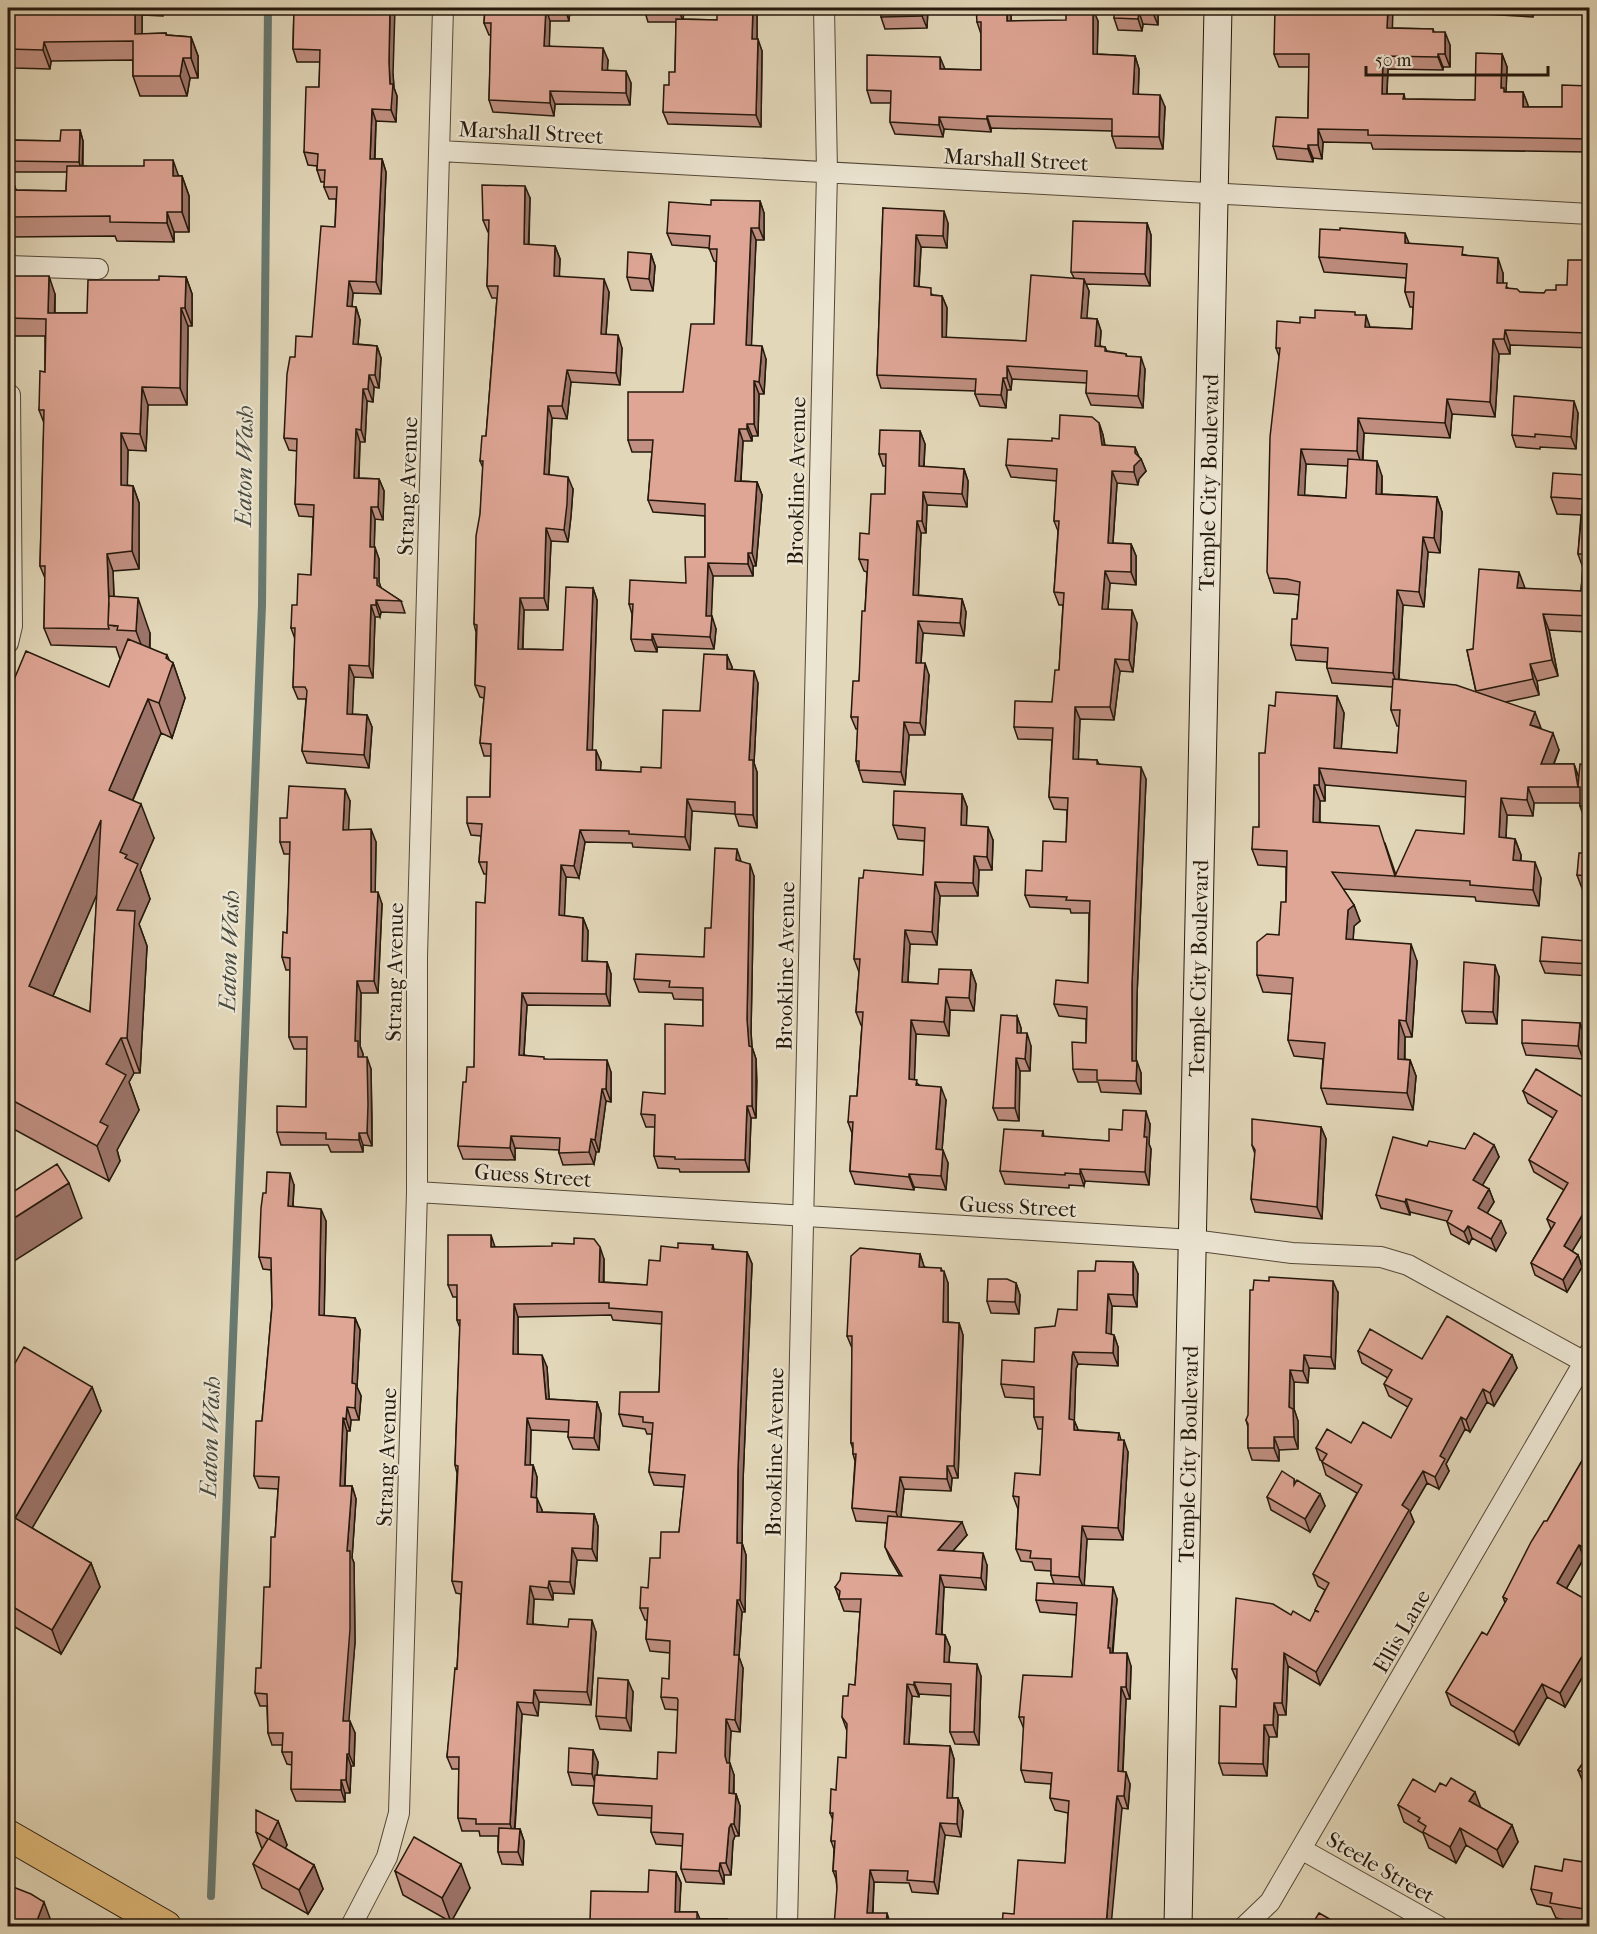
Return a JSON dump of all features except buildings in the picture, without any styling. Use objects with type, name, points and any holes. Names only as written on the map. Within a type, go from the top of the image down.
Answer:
[{"type":"main road","name":"Temple City Boulevard","points":[[1178,1926],[1218,8]]},
{"type":"main road","points":[[8,1834],[166,1926]]},
{"type":"street","name":"Strang Avenue","points":[[351,1926],[387,1857],[399,1813],[417,1192],[417,957],[443,8]]},
{"type":"street","name":"Brookline Avenue","points":[[787,1926],[827,172],[822,47],[824,8]]},
{"type":"street","name":"Marshall Street","points":[[440,151],[1590,214]]},
{"type":"street","points":[[8,266],[98,268]]},
{"type":"street","points":[[8,643],[12,626],[10,395]]},
{"type":"street","name":"Guess Street","points":[[417,1192],[1192,1240],[1292,1253],[1381,1257],[1408,1265],[1588,1359]]},
{"type":"street","name":"Ellis Lane","points":[[1245,1926],[1270,1902],[1588,1359]]},
{"type":"street","name":"Steele Street","points":[[1301,1849],[1438,1926]]},
{"type":"waterway","name":"Eaton Wash","points":[[211,1896],[262,605],[268,8]]}]
